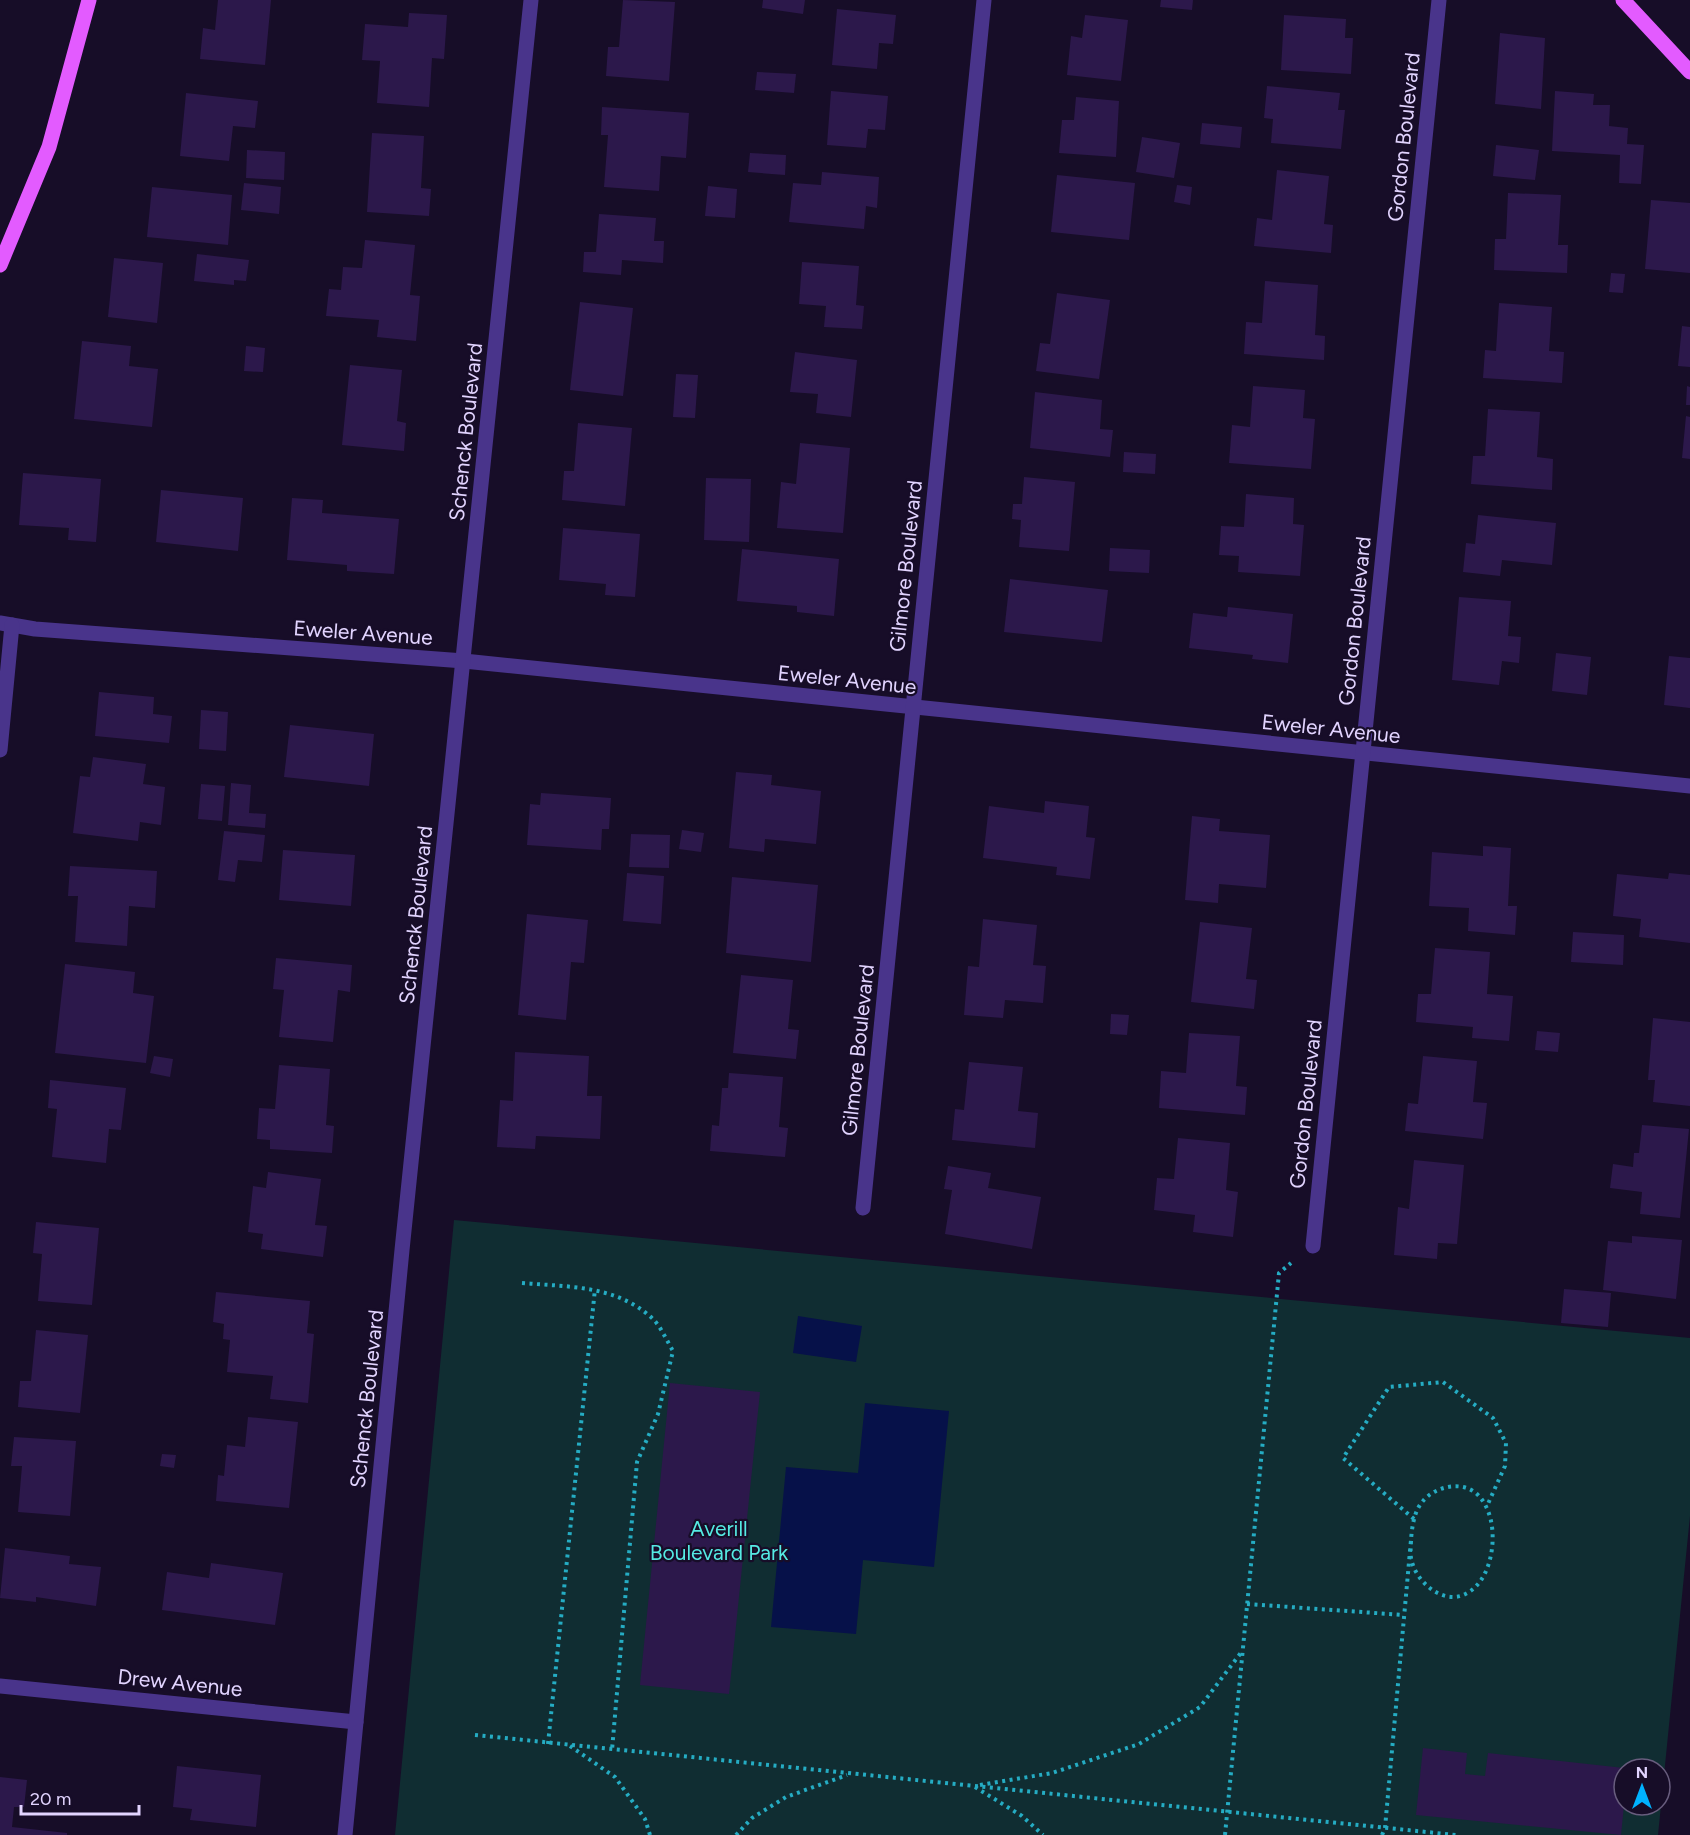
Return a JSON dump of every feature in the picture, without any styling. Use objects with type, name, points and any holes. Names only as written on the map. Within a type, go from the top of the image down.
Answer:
[{"type":"main road","points":[[0,265],[49,147],[89,0]]},
{"type":"main road","points":[[1623,0],[1690,72]]},
{"type":"street","name":"Schenck Boulevard","points":[[345,1835],[531,0]]},
{"type":"street","name":"Gilmore Boulevard","points":[[863,1208],[984,0]]},
{"type":"street","name":"Gordon Boulevard","points":[[1313,1246],[1438,0]]},
{"type":"street","name":"Eweler Avenue","points":[[6,624],[35,629],[464,661],[1690,786]]},
{"type":"street","points":[[0,750],[6,624]]},
{"type":"street","name":"Drew Avenue","points":[[0,1686],[356,1722]]},
{"type":"path","points":[[1225,1835],[1278,1273],[1313,1246]]},
{"type":"path","points":[[522,1283],[595,1289],[626,1299],[654,1320],[673,1351],[658,1414],[638,1462],[612,1750]]},
{"type":"path","points":[[548,1744],[595,1289]]},
{"type":"path","points":[[1413,1520],[1342,1458],[1389,1387],[1443,1382],[1493,1418],[1506,1443],[1505,1466],[1487,1506]]},
{"type":"path","points":[[1382,1835],[1384,1828],[1410,1540],[1413,1520],[1422,1502],[1436,1490],[1456,1486],[1473,1491],[1487,1506],[1492,1523],[1490,1563],[1481,1579],[1468,1593],[1450,1597],[1431,1590],[1411,1560],[1410,1540]]},
{"type":"path","points":[[1247,1604],[1404,1616]]},
{"type":"path","points":[[973,1786],[1053,1773],[1140,1744],[1200,1707],[1243,1650]]},
{"type":"path","points":[[475,1735],[1456,1835]]},
{"type":"path","points":[[569,1746],[615,1777],[645,1818],[650,1835]]},
{"type":"path","points":[[736,1835],[752,1818],[786,1797],[849,1774]]},
{"type":"path","points":[[973,1786],[1022,1816],[1043,1835]]},
{"type":"green space","name":"Averill Boulevard Park","points":[[454,1220],[1690,1338],[1690,1516],[1666,1757],[1612,1757],[1612,1817],[1660,1817],[1658,1835],[395,1835]]},
{"type":"shaded area","points":[[798,1316],[862,1326],[856,1362],[793,1353]]},
{"type":"shaded area","points":[[865,1403],[949,1411],[934,1567],[863,1560],[856,1634],[771,1627],[786,1467],[858,1473]]},
{"type":"building","points":[[218,0],[271,0],[265,65],[200,59],[203,28],[215,30]]},
{"type":"building","points":[[623,0],[675,2],[669,81],[606,76],[608,47],[619,47]]},
{"type":"building","points":[[763,0],[805,0],[803,14],[762,8]]},
{"type":"building","points":[[1161,0],[1193,0],[1192,10],[1160,7]]},
{"type":"building","points":[[837,9],[896,15],[893,44],[879,43],[877,69],[832,65]]},
{"type":"building","points":[[409,13],[447,15],[444,59],[432,58],[429,107],[377,103],[380,61],[362,60],[365,24],[408,27]]},
{"type":"building","points":[[1085,15],[1128,20],[1121,81],[1067,75],[1071,36],[1082,38]]},
{"type":"building","points":[[1284,15],[1346,19],[1345,38],[1353,38],[1351,74],[1281,70]]},
{"type":"building","points":[[1500,33],[1545,38],[1541,109],[1495,104]]},
{"type":"building","points":[[757,72],[796,74],[794,93],[755,90]]},
{"type":"building","points":[[1267,86],[1340,93],[1338,110],[1345,110],[1341,149],[1271,143],[1273,119],[1264,118]]},
{"type":"building","points":[[831,91],[888,96],[885,130],[868,129],[866,148],[827,145]]},
{"type":"building","points":[[1555,91],[1594,94],[1593,105],[1610,105],[1609,126],[1628,128],[1627,144],[1644,145],[1641,184],[1619,183],[1620,155],[1552,151]]},
{"type":"building","points":[[186,93],[258,101],[255,128],[233,126],[229,161],[180,156]]},
{"type":"building","points":[[1076,97],[1119,101],[1116,157],[1059,153],[1062,120],[1074,120]]},
{"type":"building","points":[[602,107],[689,113],[686,158],[661,156],[659,191],[604,187],[608,135],[601,135]]},
{"type":"building","points":[[1202,123],[1242,127],[1240,148],[1200,144]]},
{"type":"building","points":[[372,133],[424,136],[421,188],[431,189],[429,216],[367,212]]},
{"type":"building","points":[[1142,137],[1180,143],[1174,178],[1136,172]]},
{"type":"building","points":[[1496,145],[1539,150],[1535,180],[1493,176]]},
{"type":"building","points":[[247,150],[285,152],[284,180],[246,178]]},
{"type":"building","points":[[750,153],[786,155],[785,175],[748,172]]},
{"type":"building","points":[[1277,170],[1329,176],[1324,224],[1333,225],[1331,253],[1254,246],[1257,218],[1272,220]]},
{"type":"building","points":[[822,172],[879,177],[877,208],[866,206],[864,229],[789,222],[793,183],[821,185]]},
{"type":"building","points":[[1057,175],[1135,183],[1129,240],[1051,232]]},
{"type":"building","points":[[244,183],[281,187],[279,214],[241,210]]},
{"type":"building","points":[[1177,185],[1192,187],[1190,205],[1174,202]]},
{"type":"building","points":[[708,186],[737,189],[735,218],[705,216]]},
{"type":"building","points":[[152,187],[232,195],[228,245],[147,237]]},
{"type":"building","points":[[1508,193],[1561,195],[1558,245],[1568,245],[1567,273],[1494,270],[1495,239],[1506,239]]},
{"type":"building","points":[[1651,200],[1690,203],[1690,273],[1645,269]]},
{"type":"building","points":[[599,214],[656,218],[654,241],[664,241],[663,263],[622,260],[621,275],[583,272],[584,252],[596,252]]},
{"type":"building","points":[[365,240],[415,245],[410,295],[420,296],[416,341],[377,337],[379,320],[326,316],[329,289],[341,290],[343,267],[362,268]]},
{"type":"building","points":[[197,254],[249,260],[246,281],[234,280],[234,285],[194,281]]},
{"type":"building","points":[[114,258],[163,263],[157,323],[108,317]]},
{"type":"building","points":[[802,262],[859,266],[856,305],[864,306],[862,329],[824,327],[826,306],[799,304]]},
{"type":"building","points":[[1611,273],[1625,274],[1623,293],[1609,292]]},
{"type":"building","points":[[1265,281],[1318,285],[1315,335],[1325,336],[1324,360],[1244,354],[1246,322],[1262,323]]},
{"type":"building","points":[[1057,293],[1110,300],[1099,379],[1036,371],[1040,343],[1050,344]]},
{"type":"building","points":[[580,302],[633,308],[623,396],[570,390]]},
{"type":"building","points":[[1499,303],[1552,307],[1549,351],[1564,352],[1562,383],[1483,378],[1485,350],[1496,351]]},
{"type":"building","points":[[1682,326],[1690,327],[1690,367],[1678,366]]},
{"type":"building","points":[[82,341],[131,346],[129,366],[158,369],[152,427],[74,419]]},
{"type":"building","points":[[246,346],[265,348],[263,372],[244,371]]},
{"type":"building","points":[[795,352],[857,360],[851,417],[816,413],[818,394],[790,392]]},
{"type":"building","points":[[350,365],[402,370],[397,421],[406,423],[404,451],[342,445]]},
{"type":"building","points":[[676,374],[698,375],[695,418],[673,417]]},
{"type":"building","points":[[1253,386],[1305,390],[1303,418],[1315,419],[1311,469],[1229,463],[1232,425],[1250,427]]},
{"type":"building","points":[[1687,386],[1690,387],[1690,405],[1686,405]]},
{"type":"building","points":[[1035,392],[1102,400],[1100,429],[1113,430],[1110,457],[1030,448]]},
{"type":"building","points":[[1488,409],[1540,412],[1537,457],[1553,459],[1552,490],[1471,484],[1473,456],[1485,456]]},
{"type":"building","points":[[1686,416],[1690,417],[1690,459],[1682,458]]},
{"type":"building","points":[[578,423],[632,428],[625,506],[562,500],[564,471],[574,471]]},
{"type":"building","points":[[800,443],[850,448],[843,533],[777,528],[781,482],[796,484]]},
{"type":"building","points":[[1124,452],[1156,454],[1155,474],[1123,472]]},
{"type":"building","points":[[23,473],[101,479],[96,542],[68,540],[69,528],[19,525]]},
{"type":"building","points":[[1024,477],[1075,482],[1069,551],[1019,547],[1021,520],[1012,519],[1013,504],[1022,504]]},
{"type":"building","points":[[706,478],[751,479],[749,542],[704,540]]},
{"type":"building","points":[[161,490],[243,498],[238,551],[156,542]]},
{"type":"building","points":[[1246,494],[1294,498],[1293,524],[1304,525],[1300,576],[1238,572],[1239,556],[1219,555],[1221,526],[1244,527]]},
{"type":"building","points":[[292,498],[323,500],[322,513],[399,519],[394,574],[347,571],[347,565],[287,560]]},
{"type":"building","points":[[1478,515],[1556,523],[1552,565],[1502,560],[1500,576],[1463,572],[1466,543],[1475,544]]},
{"type":"building","points":[[563,528],[640,534],[635,597],[605,595],[606,584],[559,580]]},
{"type":"building","points":[[1110,548],[1150,550],[1149,573],[1109,571]]},
{"type":"building","points":[[742,549],[839,559],[834,616],[797,612],[797,606],[737,601]]},
{"type":"building","points":[[1010,579],[1108,590],[1102,642],[1004,632]]},
{"type":"building","points":[[1459,597],[1511,601],[1508,636],[1521,637],[1519,663],[1502,661],[1499,685],[1452,680]]},
{"type":"building","points":[[1228,607],[1293,614],[1288,663],[1252,659],[1253,655],[1189,648],[1193,613],[1227,617]]},
{"type":"building","points":[[1556,653],[1591,657],[1587,695],[1552,691]]},
{"type":"building","points":[[1669,656],[1690,658],[1690,708],[1664,705]]},
{"type":"building","points":[[99,692],[154,697],[153,714],[172,716],[169,743],[95,736]]},
{"type":"building","points":[[201,710],[228,712],[226,751],[199,749]]},
{"type":"building","points":[[290,725],[374,734],[369,786],[284,777]]},
{"type":"building","points":[[93,757],[146,764],[143,784],[165,787],[161,825],[140,822],[138,841],[73,833],[80,776],[90,777]]},
{"type":"building","points":[[736,772],[772,775],[771,785],[821,791],[816,844],[765,839],[764,852],[729,848]]},
{"type":"building","points":[[231,783],[251,785],[249,813],[266,814],[265,828],[228,825]]},
{"type":"building","points":[[201,784],[225,786],[222,821],[198,819]]},
{"type":"building","points":[[541,793],[611,798],[609,829],[602,829],[601,850],[527,845],[530,804],[540,805]]},
{"type":"building","points":[[1045,801],[1089,806],[1086,837],[1095,838],[1090,879],[1056,875],[1057,867],[983,858],[989,806],[1044,813]]},
{"type":"building","points":[[1192,816],[1220,819],[1219,831],[1270,835],[1266,888],[1219,884],[1218,903],[1185,900]]},
{"type":"building","points":[[682,830],[704,833],[701,852],[679,849]]},
{"type":"building","points":[[224,831],[265,835],[262,862],[238,860],[235,882],[218,880]]},
{"type":"building","points":[[631,834],[670,835],[669,868],[629,867]]},
{"type":"building","points":[[1483,846],[1511,848],[1508,906],[1517,906],[1515,935],[1468,931],[1469,908],[1429,906],[1432,852],[1483,856]]},
{"type":"building","points":[[283,850],[355,855],[351,906],[279,900]]},
{"type":"building","points":[[70,866],[157,871],[155,908],[129,906],[127,946],[75,942],[78,896],[68,896]]},
{"type":"building","points":[[627,873],[664,876],[661,924],[623,921]]},
{"type":"building","points":[[1669,873],[1690,875],[1690,943],[1639,937],[1641,919],[1613,916],[1617,874],[1668,879]]},
{"type":"building","points":[[732,877],[818,885],[811,962],[726,953]]},
{"type":"building","points":[[527,914],[588,920],[584,963],[571,962],[566,1020],[518,1015]]},
{"type":"building","points":[[983,919],[1037,925],[1033,965],[1046,966],[1043,1003],[1005,1000],[1003,1018],[964,1015],[968,966],[979,967]]},
{"type":"building","points":[[1200,922],[1252,928],[1246,979],[1257,980],[1254,1009],[1191,1002]]},
{"type":"building","points":[[1573,932],[1624,935],[1623,965],[1571,962]]},
{"type":"building","points":[[1435,948],[1490,952],[1487,994],[1513,996],[1509,1041],[1472,1038],[1473,1027],[1416,1022],[1418,994],[1431,994]]},
{"type":"building","points":[[276,958],[352,965],[350,992],[338,990],[333,1042],[279,1037],[284,990],[273,989]]},
{"type":"building","points":[[65,964],[135,972],[133,993],[154,996],[146,1063],[55,1053]]},
{"type":"building","points":[[741,975],[793,980],[788,1029],[799,1030],[796,1059],[733,1053]]},
{"type":"building","points":[[1111,1014],[1129,1015],[1127,1035],[1110,1034]]},
{"type":"building","points":[[1653,1018],[1690,1022],[1690,1106],[1653,1102],[1655,1080],[1648,1080]]},
{"type":"building","points":[[1537,1031],[1560,1033],[1558,1052],[1535,1050]]},
{"type":"building","points":[[1189,1033],[1240,1036],[1236,1086],[1247,1087],[1245,1115],[1159,1108],[1161,1071],[1186,1073]]},
{"type":"building","points":[[515,1052],[589,1056],[587,1096],[602,1096],[600,1139],[536,1136],[535,1149],[497,1147],[500,1100],[513,1101]]},
{"type":"building","points":[[154,1056],[173,1059],[170,1077],[150,1073]]},
{"type":"building","points":[[1423,1056],[1477,1061],[1473,1102],[1487,1103],[1483,1139],[1405,1131],[1408,1103],[1418,1104]]},
{"type":"building","points":[[969,1062],[1023,1067],[1018,1111],[1038,1113],[1035,1148],[952,1140],[955,1109],[964,1110]]},
{"type":"building","points":[[279,1065],[330,1069],[326,1125],[334,1126],[332,1153],[270,1149],[270,1140],[257,1139],[259,1108],[275,1109]]},
{"type":"building","points":[[729,1073],[783,1077],[779,1127],[788,1128],[785,1157],[710,1151],[712,1125],[719,1126],[722,1088],[728,1088]]},
{"type":"building","points":[[50,1080],[126,1088],[121,1130],[109,1129],[106,1163],[52,1157],[57,1109],[48,1108]]},
{"type":"building","points":[[1642,1125],[1689,1129],[1680,1218],[1640,1214],[1642,1192],[1610,1188],[1613,1164],[1633,1167],[1634,1153],[1639,1153]]},
{"type":"building","points":[[1178,1138],[1230,1143],[1226,1190],[1238,1192],[1233,1237],[1193,1232],[1195,1215],[1154,1210],[1157,1178],[1174,1179]]},
{"type":"building","points":[[1414,1160],[1464,1165],[1457,1244],[1438,1243],[1437,1259],[1394,1255],[1398,1207],[1409,1209]]},
{"type":"building","points":[[948,1166],[991,1173],[988,1188],[1041,1197],[1032,1249],[945,1234],[952,1190],[944,1189]]},
{"type":"building","points":[[268,1172],[321,1179],[315,1225],[327,1226],[323,1257],[261,1249],[263,1234],[248,1232],[253,1186],[266,1188]]},
{"type":"building","points":[[36,1222],[99,1228],[92,1305],[38,1301],[42,1254],[33,1253]]},
{"type":"building","points":[[1632,1236],[1682,1240],[1676,1299],[1603,1290],[1608,1241],[1632,1243]]},
{"type":"building","points":[[1564,1289],[1611,1293],[1608,1327],[1561,1323]]},
{"type":"building","points":[[216,1292],[310,1301],[307,1333],[314,1334],[308,1403],[270,1399],[273,1376],[227,1372],[230,1340],[223,1339],[224,1324],[213,1322]]},
{"type":"building","points":[[36,1330],[88,1335],[80,1413],[18,1407],[20,1381],[31,1381]]},
{"type":"building","points":[[670,1383],[760,1392],[729,1694],[640,1685]]},
{"type":"building","points":[[248,1417],[298,1422],[289,1508],[216,1501],[218,1475],[224,1476],[227,1445],[245,1447]]},
{"type":"building","points":[[14,1437],[76,1441],[70,1516],[18,1512],[22,1466],[11,1466]]},
{"type":"building","points":[[162,1454],[176,1455],[174,1468],[160,1466]]},
{"type":"building","points":[[5,1548],[70,1556],[69,1564],[101,1567],[96,1606],[36,1597],[36,1602],[0,1598]]},
{"type":"building","points":[[211,1563],[283,1573],[275,1625],[162,1610],[167,1572],[209,1578]]},
{"type":"building","points":[[1423,1748],[1467,1753],[1465,1774],[1485,1776],[1488,1753],[1612,1767],[1612,1817],[1623,1817],[1621,1835],[1416,1815]]},
{"type":"building","points":[[177,1766],[261,1775],[256,1827],[190,1820],[192,1809],[173,1807]]},
{"type":"building","points":[[0,1777],[27,1780],[24,1807],[14,1807],[12,1827],[67,1833],[67,1835],[0,1835]]}]
